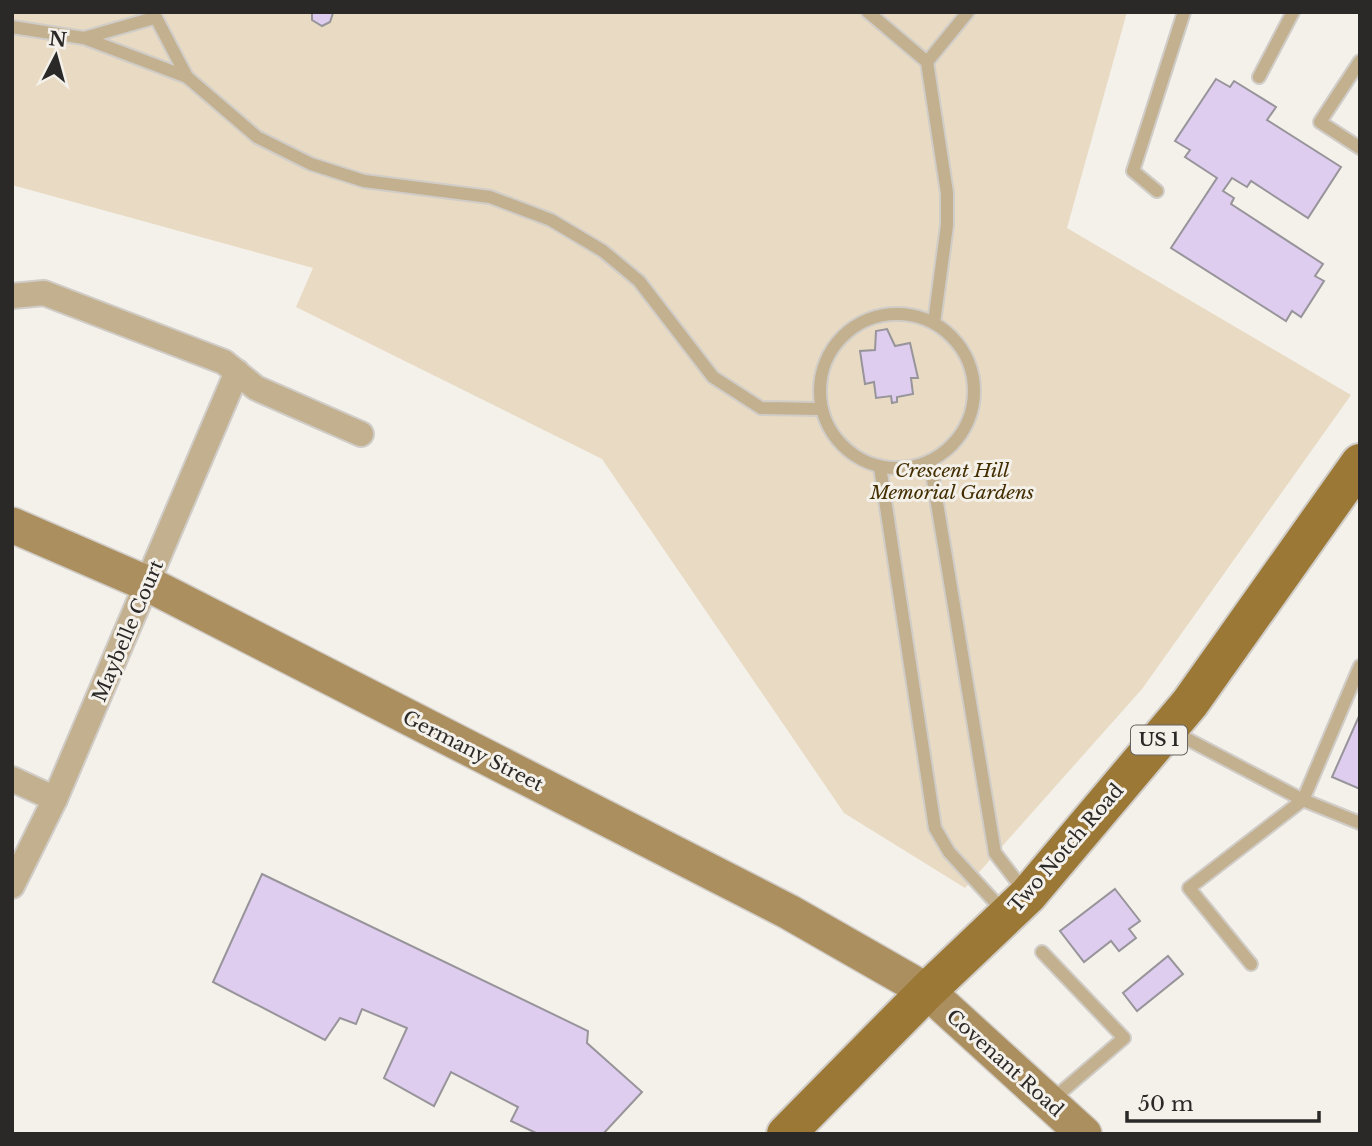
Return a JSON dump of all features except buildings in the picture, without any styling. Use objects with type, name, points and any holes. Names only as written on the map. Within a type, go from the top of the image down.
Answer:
[{"type":"main road","name":"Two Notch Road","points":[[786,1134],[927,991],[1017,905],[1169,729],[1360,463]]},
{"type":"street","points":[[12,296],[44,293],[224,362],[256,388],[360,434]]},
{"type":"street","name":"Maybelle Court","points":[[12,886],[55,799],[237,372]]},
{"type":"street","name":"Germany Street","points":[[12,525],[148,584],[789,912],[927,991]]},
{"type":"street","points":[[12,779],[55,799]]},
{"type":"street","name":"Covenant Road","points":[[927,991],[1084,1134]]},
{"type":"lane","points":[[868,12],[927,62],[947,194],[947,225],[934,323]]},
{"type":"lane","points":[[927,62],[968,12]]},
{"type":"lane","points":[[1157,191],[1133,171],[1184,12]]},
{"type":"lane","points":[[1259,77],[1293,12]]},
{"type":"lane","points":[[84,38],[153,15],[187,77]]},
{"type":"lane","points":[[12,27],[84,38],[187,77],[257,137],[311,164],[387,185],[490,197],[551,220],[603,251],[639,281],[713,377],[761,408],[820,409]]},
{"type":"lane","points":[[1360,61],[1320,122],[1360,148]]},
{"type":"lane","points":[[895,313],[916,316],[934,323],[950,335],[970,365],[974,397],[962,433],[947,450],[930,461],[901,469],[880,467],[843,448],[829,429],[820,409],[821,374],[835,344],[848,331],[868,319],[895,313]]},
{"type":"lane","points":[[930,461],[995,853],[1017,905]]},
{"type":"lane","points":[[880,467],[935,828],[949,852],[1017,905]]},
{"type":"lane","points":[[1251,964],[1189,888],[1303,800],[1360,666]]},
{"type":"lane","points":[[1169,729],[1303,800],[1360,823]]},
{"type":"lane","points":[[1042,952],[1124,1038],[1049,1103]]},
{"type":"green space","name":"Crescent Hill Memorial Gardens","points":[[12,12],[1127,12],[1067,228],[1351,395],[1142,689],[965,888],[844,813],[602,459],[296,307],[313,268],[12,185]]}]
